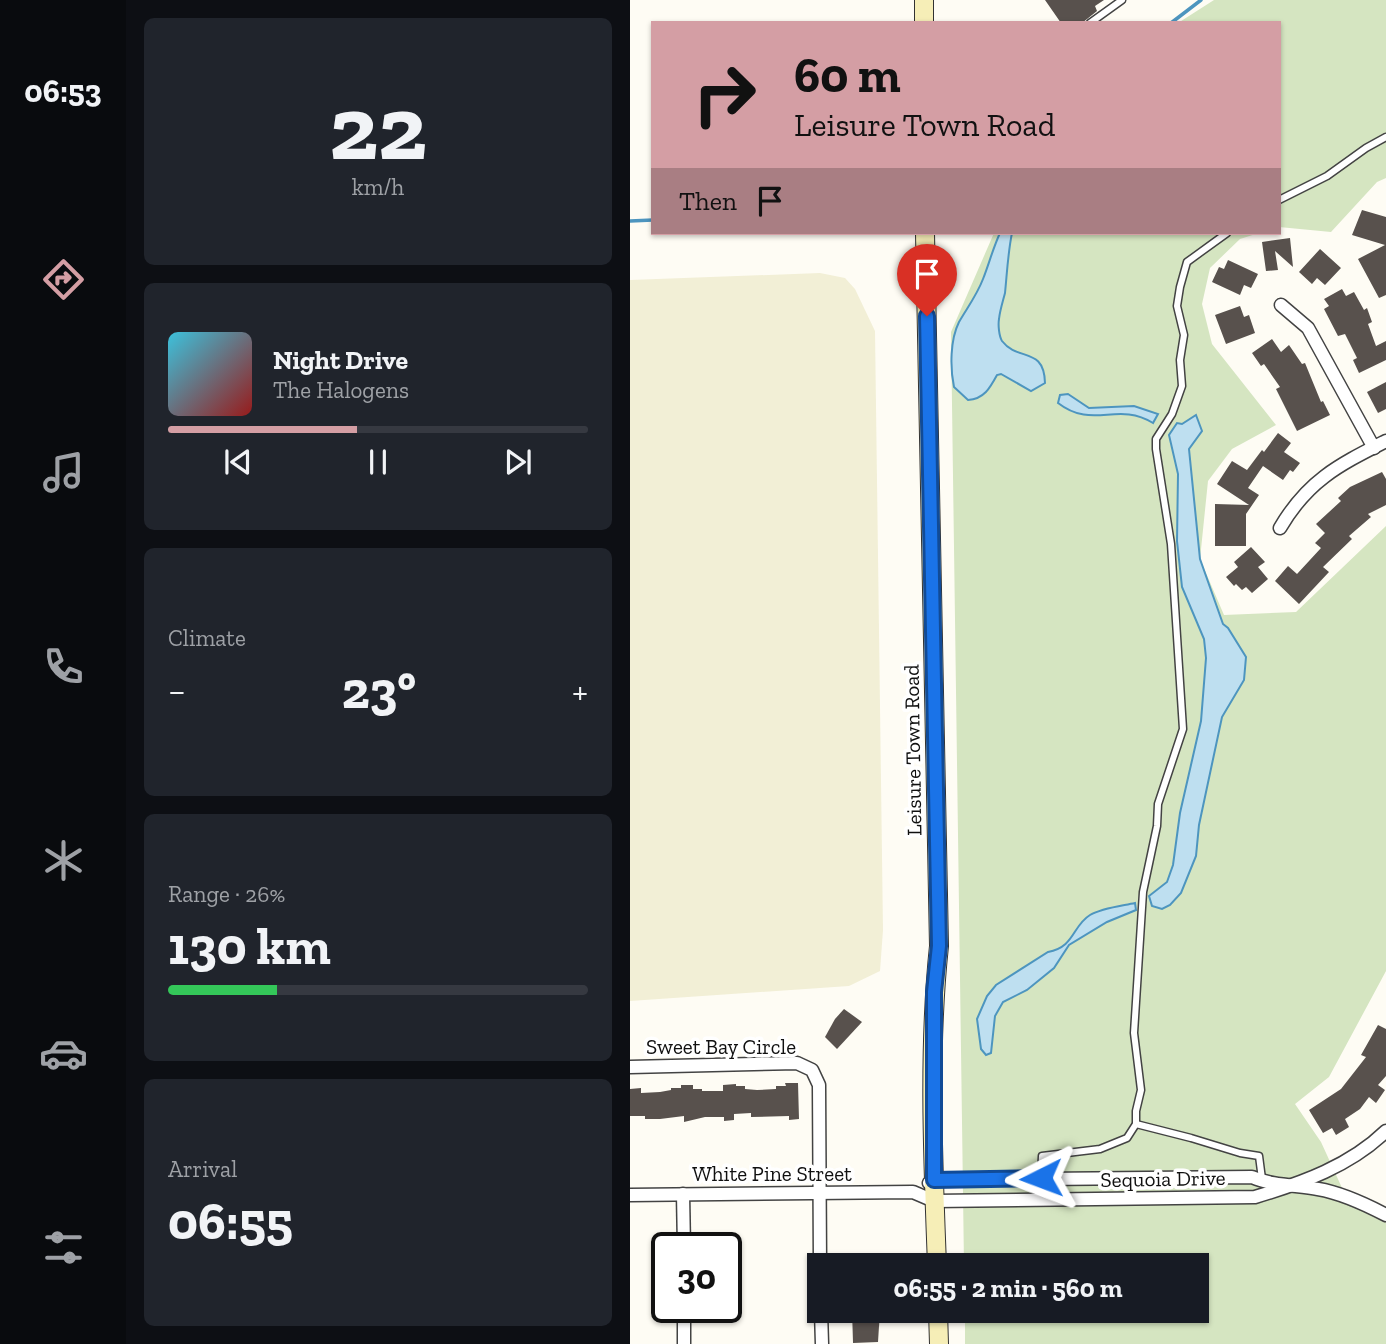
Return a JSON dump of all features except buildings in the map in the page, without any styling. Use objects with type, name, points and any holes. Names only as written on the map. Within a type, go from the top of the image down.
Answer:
[{"type":"main road","points":[[924,0],[924,21]]},
{"type":"main road","name":"Leisure Town Road","points":[[925,235],[939,946],[934,992],[936,1253]]},
{"type":"main road","points":[[938,1323],[939,1344]]},
{"type":"street","points":[[1281,305],[1308,328],[1374,448]]},
{"type":"street","points":[[1280,528],[1303,494],[1323,477],[1386,441]]},
{"type":"street","name":"Sweet Bay Circle","points":[[630,1067],[797,1063],[807,1066],[816,1075],[819,1085],[819,1194]]},
{"type":"street","points":[[1290,1186],[1337,1167],[1357,1155],[1386,1131]]},
{"type":"street","name":"Sequoia Drive","points":[[913,1192],[934,1180],[1252,1177],[1337,1194],[1386,1215]]},
{"type":"street","name":"Sequoia Drive","points":[[913,1192],[934,1201],[1255,1197],[1290,1186]]},
{"type":"street","name":"White Pine Street","points":[[630,1195],[913,1192]]},
{"type":"street","points":[[683,1194],[684,1232]]},
{"type":"street","points":[[819,1194],[820,1253]]},
{"type":"street","points":[[684,1323],[684,1344]]},
{"type":"street","points":[[821,1323],[822,1344]]},
{"type":"lane","points":[[1093,21],[1122,0]]},
{"type":"lane","points":[[1281,199],[1327,176],[1386,137]]},
{"type":"lane","points":[[1041,1178],[1042,1156],[1100,1149],[1127,1138],[1136,1124],[1140,1090],[1135,1033],[1143,892],[1157,826],[1158,804],[1183,729],[1171,544],[1156,439],[1172,414],[1182,386],[1180,360],[1184,335],[1177,306],[1187,262],[1224,235]]},
{"type":"lane","points":[[1136,1124],[1259,1156],[1263,1181]]},
{"type":"shaded area","points":[[820,273],[845,278],[855,289],[875,331],[883,930],[880,971],[849,986],[630,1001],[630,280]]},
{"type":"green space","points":[[1214,0],[1386,0],[1386,178],[1377,182],[1331,232],[1281,227],[1281,21],[1181,21]]},
{"type":"green space","points":[[993,235],[1253,235],[1240,239],[1210,268],[1202,304],[1212,344],[1276,425],[1232,449],[1208,481],[1200,559],[1224,615],[1296,612],[1386,526],[1386,971],[1329,1077],[1295,1104],[1321,1142],[1348,1201],[1386,1215],[1386,1344],[965,1344],[965,1323],[1209,1323],[1209,1253],[964,1253],[951,332]]},
{"type":"water","points":[[999,235],[1012,235],[999,319],[1000,336],[1008,347],[1035,359],[1044,371],[1045,383],[1031,391],[1001,374],[997,375],[982,395],[974,399],[968,400],[954,387],[951,363],[954,337],[959,322],[981,285]]},
{"type":"water","points":[[1068,394],[1089,408],[1134,406],[1158,414],[1153,423],[1128,414],[1083,414],[1058,403],[1060,395]]},
{"type":"water","points":[[1196,415],[1202,431],[1189,449],[1200,559],[1223,624],[1246,657],[1244,680],[1222,717],[1199,825],[1196,856],[1181,893],[1162,909],[1152,906],[1149,896],[1167,882],[1173,865],[1180,813],[1201,721],[1206,658],[1204,639],[1182,587],[1177,541],[1178,474],[1169,435],[1177,423],[1182,424]]},
{"type":"water","points":[[1135,903],[1136,910],[1107,922],[1069,945],[1054,968],[1027,990],[1003,1002],[995,1016],[991,1053],[986,1055],[981,1049],[977,1019],[987,996],[996,985],[1048,952],[1063,946],[1090,915]]},
{"type":"waterway","points":[[1174,21],[1201,0]]},
{"type":"waterway","points":[[630,221],[651,220]]},
{"type":"route","points":[[927,316],[939,946],[934,992],[934,1180],[1041,1178]]}]
